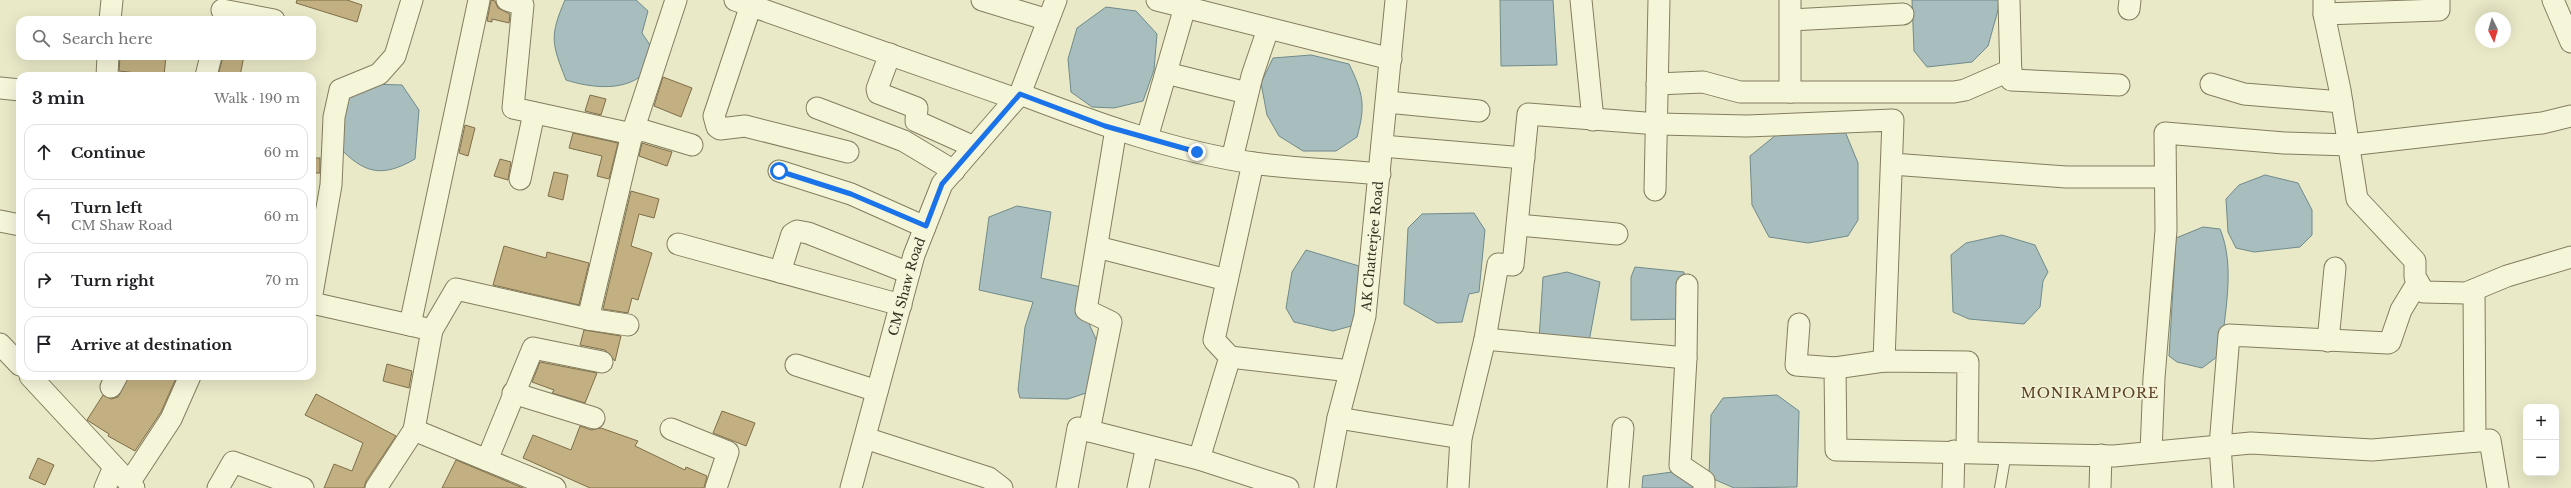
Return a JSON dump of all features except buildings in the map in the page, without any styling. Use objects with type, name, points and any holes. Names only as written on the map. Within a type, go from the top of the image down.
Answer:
[{"type":"street","points":[[110,16],[112,0]]},
{"type":"street","points":[[316,272],[332,185],[334,117],[340,90],[379,74],[395,56],[412,0]]},
{"type":"street","points":[[410,325],[479,0]]},
{"type":"street","points":[[507,0],[523,5],[513,108],[632,134],[642,130],[692,145]]},
{"type":"street","points":[[588,319],[632,134],[676,0]]},
{"type":"street","points":[[982,0],[1048,20]]},
{"type":"street","name":"CM Shaw Road","points":[[851,488],[909,273],[942,184],[1018,96],[1056,0]]},
{"type":"street","points":[[1157,0],[1391,59]]},
{"type":"street","name":"AK Chatterjee Road","points":[[1325,488],[1338,418],[1365,316],[1396,0]]},
{"type":"street","points":[[1581,0],[1593,120]]},
{"type":"street","points":[[1654,190],[1658,124],[1657,84],[1659,0]]},
{"type":"street","points":[[2009,0],[2011,80],[2119,84]]},
{"type":"street","points":[[2439,0],[2439,10],[2324,7],[2342,102],[2357,199],[2415,261],[2415,277],[2424,292],[2466,293],[2507,276],[2571,257]]},
{"type":"street","points":[[2553,0],[2571,42]]},
{"type":"street","points":[[848,152],[745,126],[720,129],[717,127],[714,116],[743,2],[890,54],[1116,130],[1253,163],[1380,174]]},
{"type":"street","points":[[1147,138],[1185,7]]},
{"type":"street","points":[[222,10],[253,16]]},
{"type":"street","points":[[1790,92],[1790,10],[1903,14]]},
{"type":"street","points":[[1232,159],[1247,93],[1268,29]]},
{"type":"street","points":[[890,54],[877,89],[878,92],[917,108],[916,121],[974,147]]},
{"type":"street","points":[[107,72],[108,60]]},
{"type":"street","points":[[207,72],[210,60]]},
{"type":"street","points":[[1657,84],[1703,82],[1740,92],[1954,92],[1965,90],[2011,70]]},
{"type":"street","points":[[1166,73],[1247,93]]},
{"type":"street","points":[[2211,84],[2244,94],[2342,102]]},
{"type":"street","points":[[0,88],[16,90]]},
{"type":"street","points":[[1387,102],[1479,110]]},
{"type":"street","points":[[817,108],[904,141],[954,171]]},
{"type":"street","points":[[520,180],[534,113]]},
{"type":"street","points":[[1458,488],[1461,438],[1485,339],[1498,264],[1513,265],[1528,114],[1658,124],[1747,126],[1893,120],[1884,361]]},
{"type":"street","points":[[2151,452],[2154,378],[2166,230],[2165,133],[2284,143],[2349,145],[2542,123],[2571,116]]},
{"type":"street","points":[[1089,431],[1111,322],[1086,310],[1116,130]]},
{"type":"street","points":[[1382,146],[1524,158]]},
{"type":"street","points":[[1253,163],[1214,340],[1230,357],[1350,371]]},
{"type":"street","points":[[1892,164],[2066,176],[2166,177]]},
{"type":"street","points":[[779,171],[851,194],[926,226]]},
{"type":"street","points":[[0,221],[16,224]]},
{"type":"street","points":[[1518,225],[1617,234]]},
{"type":"street","points":[[780,272],[792,234],[797,231],[808,233],[909,273]]},
{"type":"street","points":[[678,244],[901,305]]},
{"type":"street","points":[[1097,247],[1227,280]]},
{"type":"street","points":[[2328,341],[2335,268]]},
{"type":"street","points":[[2223,488],[2220,446],[2229,335],[2384,344],[2390,342],[2401,310],[2418,282]]},
{"type":"street","points":[[1687,285],[1686,358],[1680,465],[1704,481],[1704,488]]},
{"type":"street","points":[[376,488],[414,430],[432,330],[456,289],[588,319],[628,325]]},
{"type":"street","points":[[2474,290],[2475,441]]},
{"type":"street","points":[[316,304],[432,330]]},
{"type":"street","points":[[1799,324],[1796,365],[1835,368],[1884,361],[1968,362],[1961,452],[1953,488]]},
{"type":"street","points":[[1485,339],[1686,358]]},
{"type":"street","points":[[0,344],[16,361]]},
{"type":"street","points":[[487,460],[533,348],[602,362]]},
{"type":"street","points":[[1199,459],[1230,357]]},
{"type":"street","points":[[796,365],[878,390]]},
{"type":"street","points":[[1835,368],[1836,450],[2006,452],[2101,455],[2251,443],[2372,450],[2490,440],[2498,488]]},
{"type":"street","points":[[34,380],[132,485],[171,419],[188,380]]},
{"type":"street","points":[[514,393],[594,418]]},
{"type":"street","points":[[1338,418],[1461,438]]},
{"type":"street","points":[[1066,488],[1078,428],[1199,459],[1288,488]]},
{"type":"street","points":[[1618,488],[1623,428]]},
{"type":"street","points":[[671,429],[728,452],[716,488]]},
{"type":"street","points":[[414,430],[487,460],[519,481],[555,488]]},
{"type":"street","points":[[865,438],[989,478],[1002,488]]},
{"type":"street","points":[[1138,488],[1147,446]]},
{"type":"street","points":[[2100,488],[2101,455]]},
{"type":"street","points":[[218,488],[233,462],[292,486]]},
{"type":"street","points":[[105,488],[114,466]]},
{"type":"lane","points":[[2000,488],[2006,452]]},
{"type":"shaded area","points":[[565,0],[636,0],[648,11],[642,33],[654,51],[648,69],[640,77],[631,82],[620,85],[587,85],[566,80],[555,49],[554,40],[556,23]]},
{"type":"shaded area","points":[[1500,0],[1553,0],[1557,65],[1501,66]]},
{"type":"shaded area","points":[[1912,0],[1999,0],[1998,10],[1988,46],[1972,62],[1927,67],[1914,51]]},
{"type":"shaded area","points":[[1106,7],[1136,11],[1157,34],[1154,70],[1143,101],[1114,108],[1092,107],[1071,92],[1068,59],[1077,28]]},
{"type":"shaded area","points":[[1311,55],[1349,64],[1360,91],[1362,99],[1362,116],[1357,137],[1336,151],[1303,151],[1279,136],[1267,115],[1261,83],[1273,58]]},
{"type":"shaded area","points":[[371,84],[402,85],[419,110],[415,159],[393,169],[383,171],[374,170],[356,163],[338,146],[347,95]]},
{"type":"shaded area","points":[[1786,127],[1844,129],[1858,163],[1858,220],[1848,236],[1808,243],[1769,237],[1752,205],[1750,156]]},
{"type":"shaded area","points":[[2265,175],[2298,183],[2312,210],[2312,235],[2300,247],[2254,252],[2236,248],[2228,232],[2226,199],[2239,185]]},
{"type":"shaded area","points":[[1017,206],[1051,212],[1041,278],[1081,287],[1090,326],[1101,350],[1095,390],[1068,399],[1020,398],[1018,390],[1025,327],[1033,302],[979,290],[989,217]]},
{"type":"shaded area","points":[[1474,213],[1485,230],[1479,292],[1469,294],[1462,322],[1437,323],[1404,304],[1408,228],[1422,214]]},
{"type":"shaded area","points":[[2203,227],[2220,229],[2225,244],[2227,259],[2228,291],[2221,354],[2202,368],[2177,362],[2169,356],[2176,238]]},
{"type":"shaded area","points":[[2002,235],[2035,245],[2048,272],[2043,281],[2040,307],[2024,324],[1969,319],[1953,312],[1951,255],[1966,243]]},
{"type":"shaded area","points":[[1306,250],[1359,266],[1355,325],[1333,331],[1294,322],[1286,308],[1292,272]]},
{"type":"shaded area","points":[[1635,267],[1684,272],[1683,319],[1631,320],[1631,277]]},
{"type":"shaded area","points":[[1567,272],[1600,282],[1588,347],[1539,340],[1543,277]]},
{"type":"shaded area","points":[[1777,395],[1799,411],[1797,487],[1734,488],[1709,477],[1711,415],[1723,398]]},
{"type":"shaded area","points":[[1672,472],[1696,480],[1695,488],[1642,488],[1643,476]]},
{"type":"district","name":"MONIRAMPORE","points":[[2090,393]]},
{"type":"route","points":[[779,171],[851,194],[926,226],[942,184],[1020,94],[1105,126],[1197,152]]}]
